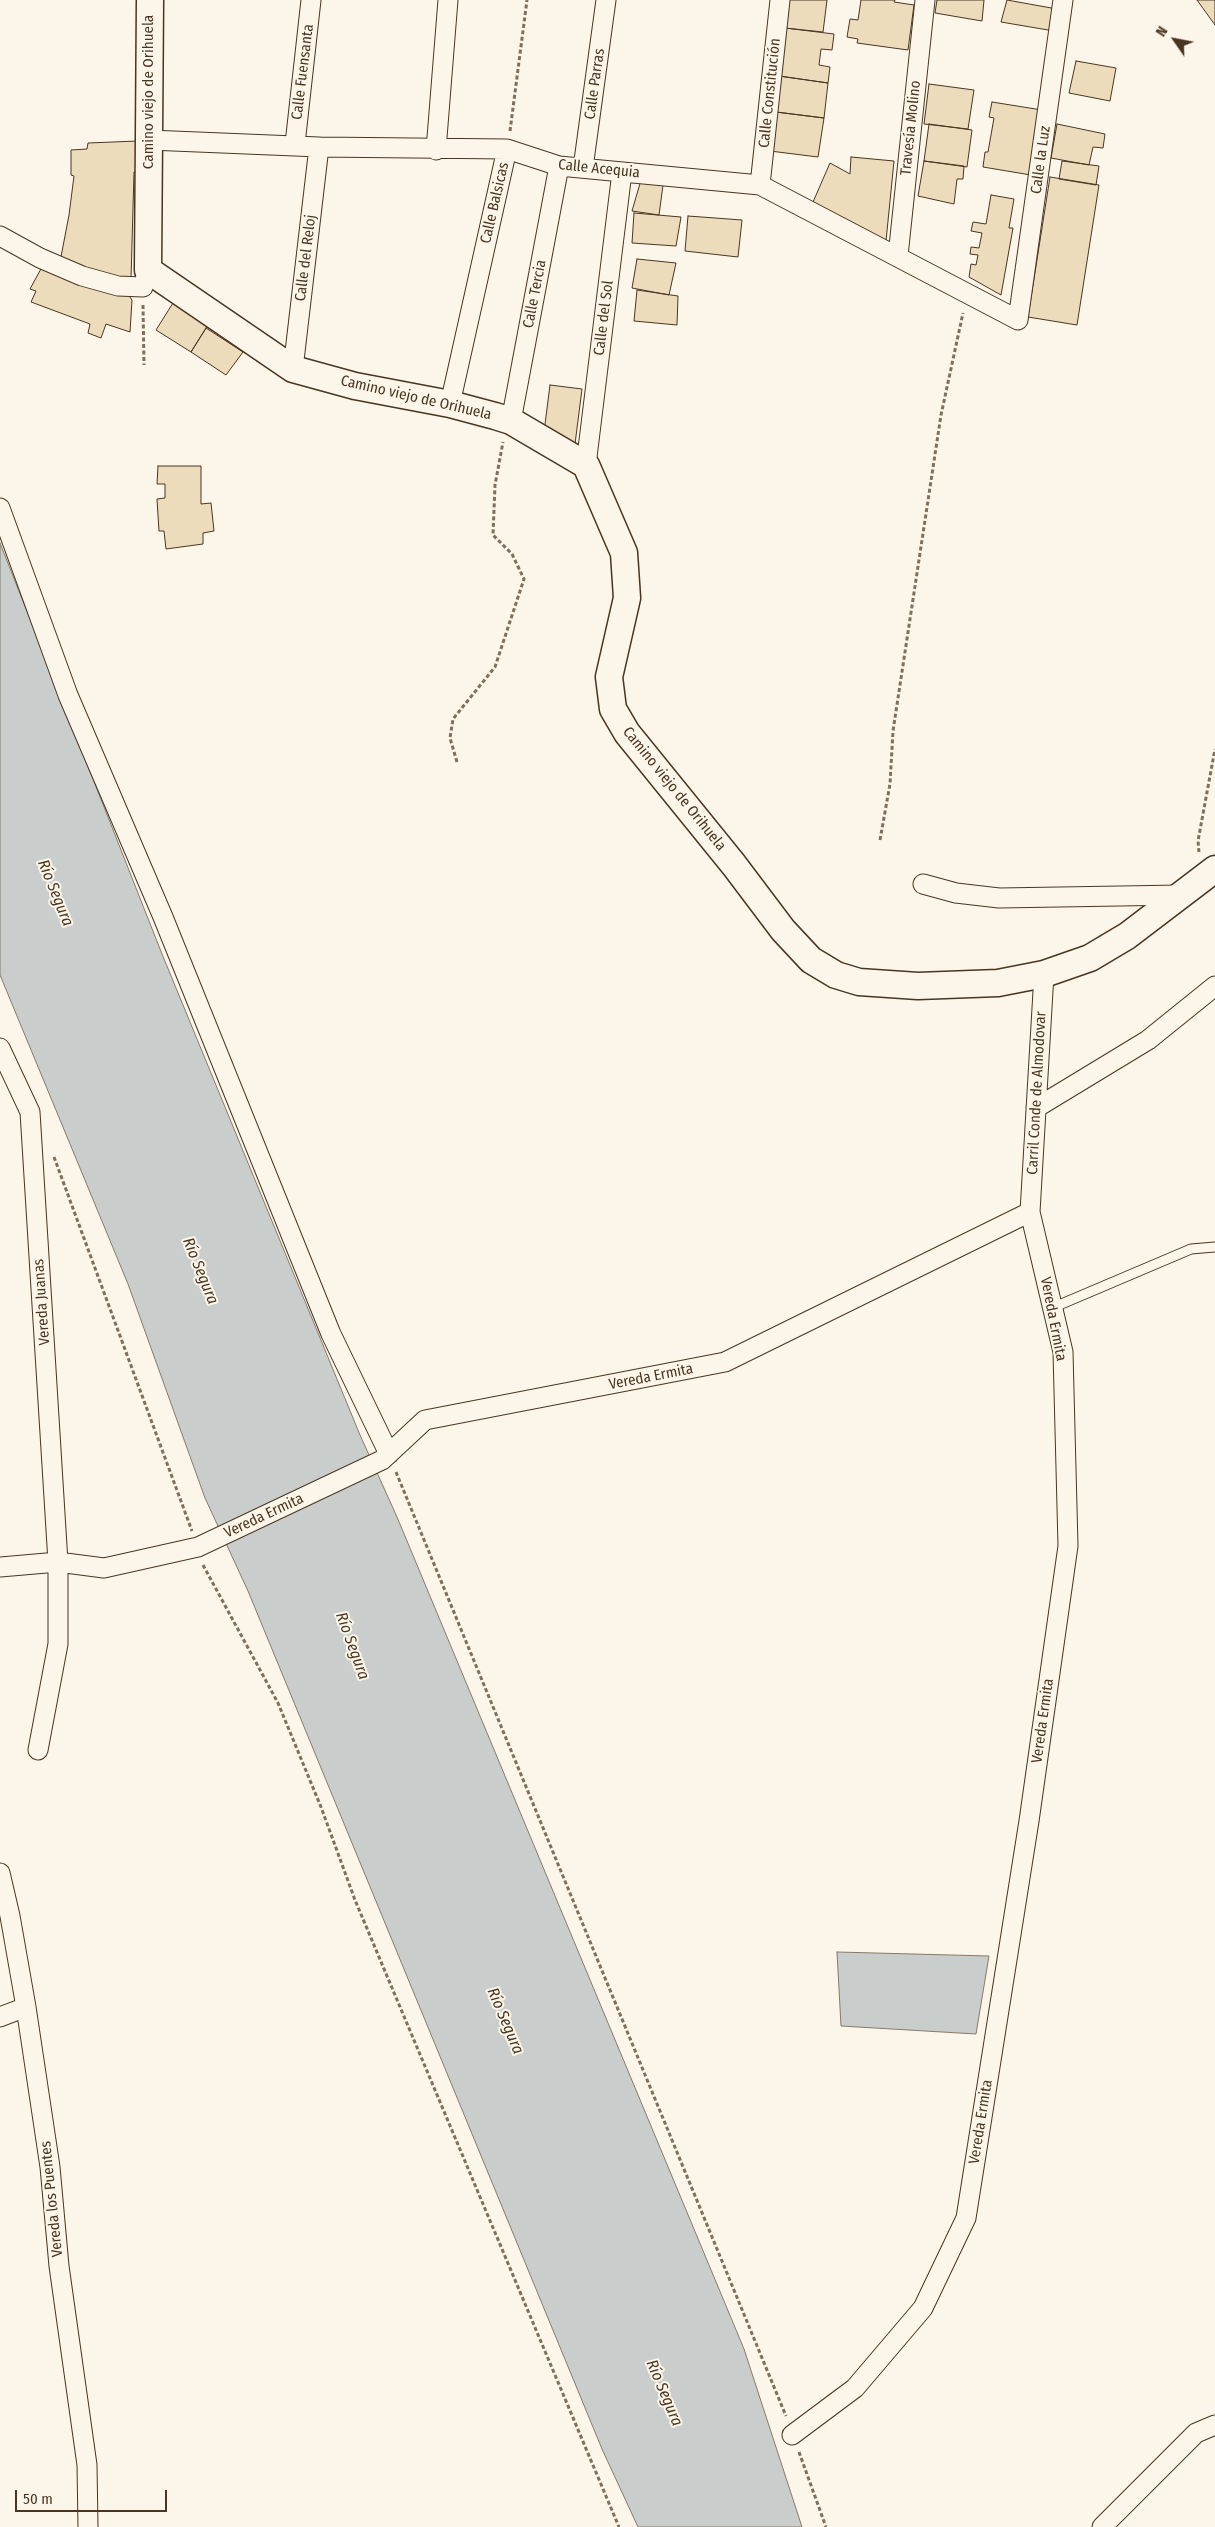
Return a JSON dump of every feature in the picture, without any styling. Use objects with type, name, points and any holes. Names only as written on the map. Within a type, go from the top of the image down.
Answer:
[{"type":"main road","name":"Camino viejo de Orihuela","points":[[150,0],[149,140],[145,278],[293,368],[354,386],[450,404],[509,421],[586,465],[624,554],[627,598],[609,677],[613,709],[627,733],[734,865],[783,930],[811,960],[836,975],[859,982],[918,986],[989,984],[1044,974],[1090,958],[1127,936],[1212,871]]},
{"type":"street","name":"Calle Fuensanta","points":[[294,144],[311,0]]},
{"type":"street","points":[[436,150],[448,0]]},
{"type":"street","name":"Calle Parras","points":[[583,168],[606,0]]},
{"type":"street","name":"Calle Constitución","points":[[760,185],[780,0]]},
{"type":"street","name":"Travesía Molino","points":[[898,256],[925,0]]},
{"type":"street","name":"Calle la Luz","points":[[1018,320],[1063,0]]},
{"type":"street","name":"Calle Acequia","points":[[149,140],[294,144],[320,147],[507,150],[559,166],[760,185],[1018,320]]},
{"type":"street","name":"Calle del Reloj","points":[[293,368],[320,147]]},
{"type":"street","name":"Calle Balsicas","points":[[450,404],[507,150]]},
{"type":"street","name":"Calle Tercia","points":[[509,421],[559,166]]},
{"type":"street","name":"Calle del Sol","points":[[586,465],[622,172]]},
{"type":"street","points":[[0,236],[40,258],[82,276],[118,286],[145,278]]},
{"type":"street","points":[[0,508],[68,695],[163,917],[331,1334],[386,1457]]},
{"type":"street","points":[[923,884],[956,893],[999,898],[1181,895]]},
{"type":"street","name":"Carril Conde de Almodovar","points":[[1030,1212],[1044,974]]},
{"type":"street","points":[[1036,1108],[1148,1040],[1215,986]]},
{"type":"street","name":"Vereda Juanas","points":[[0,1048],[30,1112],[58,1562]]},
{"type":"street","name":"Vereda Ermita","points":[[0,1566],[58,1562],[104,1568],[198,1547],[386,1457],[425,1420],[725,1362],[1030,1212],[1063,1352],[1068,1546],[1029,1821],[966,2218],[923,2308],[855,2388],[792,2435]]},
{"type":"street","points":[[38,1750],[58,1644],[58,1562]]},
{"type":"street","name":"Vereda los Puentes","points":[[0,1873],[10,1916],[26,2008],[50,2167],[59,2266],[88,2465],[88,2527]]},
{"type":"street","points":[[0,2017],[26,2008]]},
{"type":"street","points":[[1102,2527],[1196,2433],[1215,2425]]},
{"type":"lane","points":[[1052,1308],[1191,1249],[1215,1247]]},
{"type":"path","name":"Calle Balsicas","points":[[507,150],[527,0]]},
{"type":"path","points":[[144,365],[145,278]]},
{"type":"path","points":[[880,840],[890,784],[894,731],[941,415],[969,294]]},
{"type":"path","points":[[456,762],[450,738],[453,719],[495,667],[524,579],[512,554],[493,535],[495,485],[509,421]]},
{"type":"path","points":[[1212,871],[1200,859],[1198,841],[1215,749]]},
{"type":"path","points":[[53,1156],[198,1547],[202,1563],[278,1703],[321,1807],[355,1900],[619,2527]]},
{"type":"path","points":[[386,1457],[792,2435],[826,2527]]},
{"type":"water","name":"Río Segura","points":[[0,543],[162,954],[360,1435],[397,1517],[744,2349],[802,2527],[638,2527],[602,2449],[248,1591],[205,1498],[128,1284],[0,975]]},
{"type":"water","points":[[837,1952],[989,1956],[976,2034],[841,2026]]},
{"type":"building","points":[[788,0],[827,0],[823,32],[785,28]]},
{"type":"building","points":[[861,0],[895,0],[894,2],[914,5],[908,50],[857,43],[858,39],[847,37],[850,19],[858,20]]},
{"type":"building","points":[[937,0],[984,0],[982,21],[935,13]]},
{"type":"building","points":[[1007,0],[1057,9],[1054,31],[1001,22]]},
{"type":"building","points":[[1197,0],[1215,0],[1215,25]]},
{"type":"building","points":[[785,28],[834,34],[832,50],[821,49],[819,65],[830,67],[828,83],[779,76]]},
{"type":"building","points":[[1076,61],[1116,68],[1110,101],[1069,93]]},
{"type":"building","points":[[779,76],[828,83],[824,118],[776,112]]},
{"type":"building","points":[[929,84],[974,90],[968,129],[924,124]]},
{"type":"building","points":[[992,102],[1042,110],[1031,175],[983,167],[985,152],[988,152],[994,118],[989,117]]},
{"type":"building","points":[[776,112],[824,118],[818,157],[770,151]]},
{"type":"building","points":[[929,124],[972,130],[967,167],[924,161]]},
{"type":"building","points":[[1057,124],[1105,134],[1103,148],[1093,147],[1089,165],[1051,158]]},
{"type":"building","points":[[138,141],[137,172],[134,172],[131,279],[83,273],[60,262],[74,176],[71,175],[71,150],[87,149],[88,143]]},
{"type":"building","points":[[851,157],[894,161],[886,241],[813,202],[830,163],[850,174]]},
{"type":"building","points":[[924,161],[964,166],[963,179],[957,179],[954,204],[918,196]]},
{"type":"building","points":[[1062,161],[1099,166],[1096,185],[1059,179]]},
{"type":"building","points":[[1050,177],[1099,185],[1077,325],[1028,317]]},
{"type":"building","points":[[641,180],[663,185],[659,215],[632,211]]},
{"type":"building","points":[[991,195],[1014,199],[1009,228],[1013,228],[1001,295],[969,277],[971,264],[976,265],[978,255],[970,254],[971,247],[979,248],[982,233],[971,231],[973,222],[986,224]]},
{"type":"building","points":[[634,213],[681,217],[676,246],[632,243]]},
{"type":"building","points":[[688,216],[742,220],[738,257],[685,251]]},
{"type":"building","points":[[637,259],[676,263],[669,295],[632,288]]},
{"type":"building","points":[[42,267],[125,290],[132,300],[130,332],[106,324],[101,338],[88,333],[90,324],[31,302],[36,291],[30,289]]},
{"type":"building","points":[[637,290],[678,296],[677,325],[634,321]]},
{"type":"building","points":[[173,303],[208,325],[191,352],[156,330]]},
{"type":"building","points":[[206,328],[243,352],[226,375],[191,352]]},
{"type":"building","points":[[550,385],[582,389],[575,444],[544,432]]},
{"type":"building","points":[[158,466],[201,466],[201,504],[211,503],[214,531],[203,533],[203,544],[166,549],[164,531],[159,531],[157,499],[165,498],[165,484],[157,484]]}]
